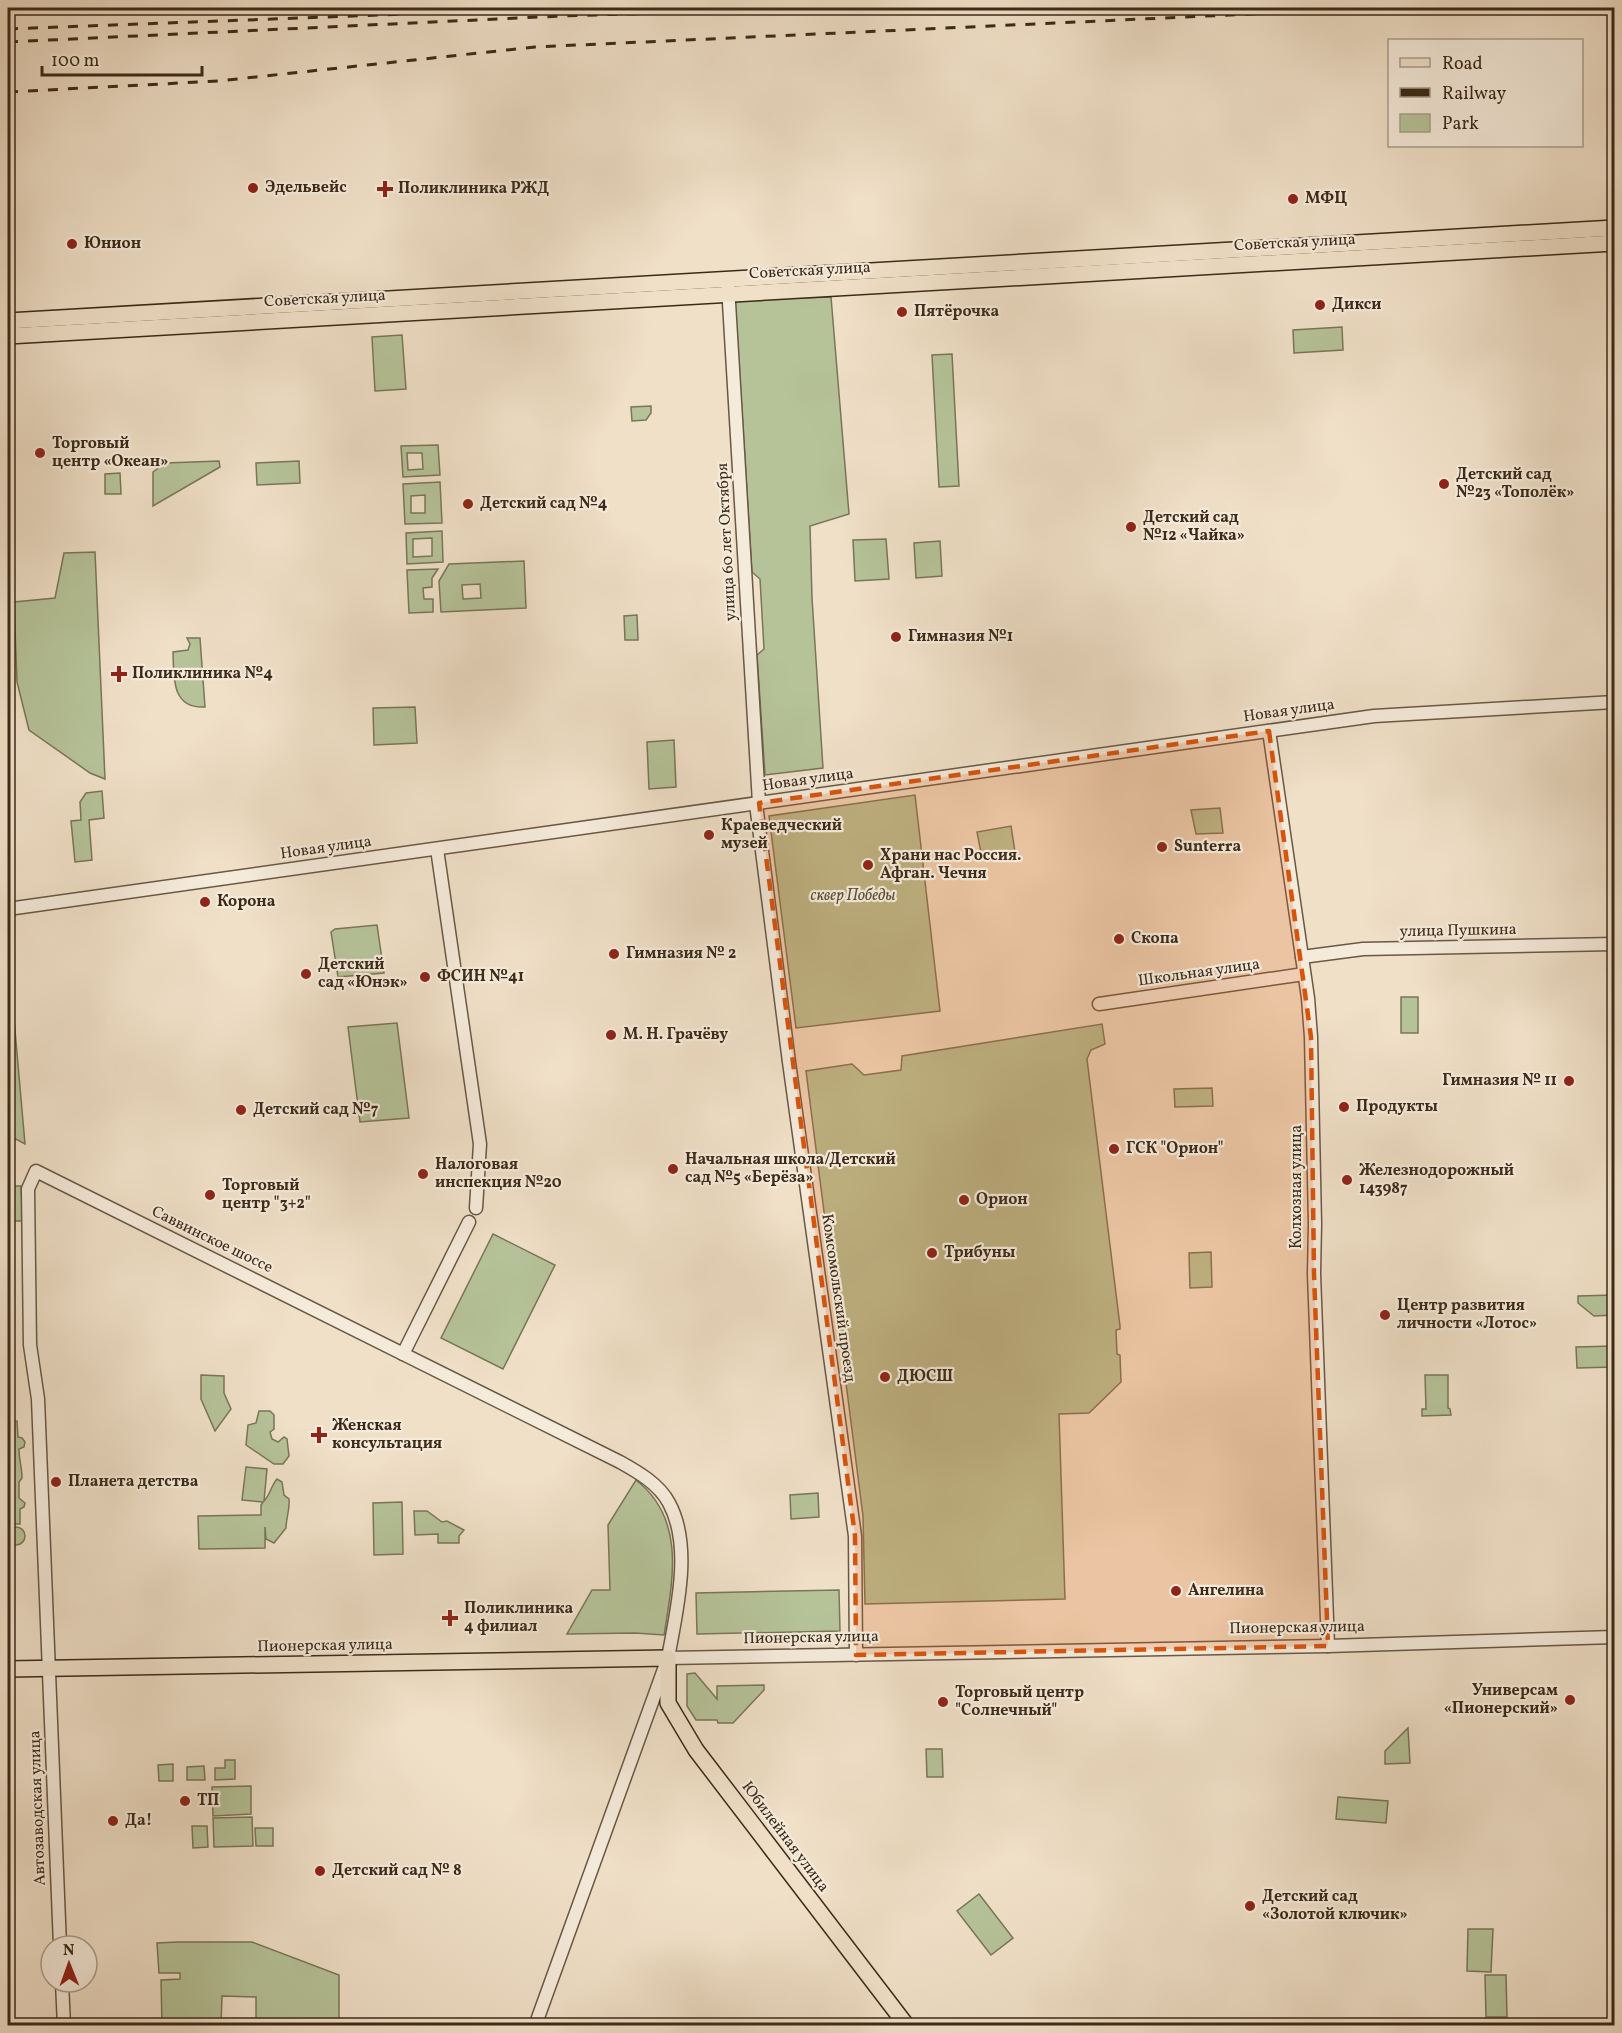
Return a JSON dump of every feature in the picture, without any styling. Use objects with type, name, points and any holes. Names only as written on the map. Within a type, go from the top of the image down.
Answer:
[{"type":"main road","name":"Советская улица","points":[[8,336],[1614,228]]},
{"type":"main road","name":"Советская улица","points":[[8,321],[1614,243]]},
{"type":"main road","name":"Пионерская улица","points":[[8,1669],[668,1658]]},
{"type":"main road","points":[[668,1658],[668,1703]]},
{"type":"main road","name":"Юбилейная улица","points":[[668,1703],[696,1750],[907,2025]]},
{"type":"street","name":"улица 60 лет Октября","points":[[728,287],[757,803]]},
{"type":"street","name":"Новая улица","points":[[8,909],[1392,714],[1614,702]]},
{"type":"street","name":"Колхозная улица","points":[[1269,731],[1302,957],[1311,1038],[1314,1274],[1328,1646]]},
{"type":"street","name":"Комсомольский проезд","points":[[757,803],[789,1062],[855,1536],[856,1655]]},
{"type":"street","points":[[437,849],[480,1144],[476,1208]]},
{"type":"street","name":"улица Пушкина","points":[[1302,957],[1363,949],[1614,944]]},
{"type":"street","name":"Школьная улица","points":[[1099,1004],[1304,974]]},
{"type":"street","name":"Саввинское шоссе","points":[[49,1668],[38,1399],[30,1345],[28,1189],[36,1171],[638,1472],[663,1494],[674,1515],[681,1557],[678,1605],[668,1658],[535,2025]]},
{"type":"street","points":[[403,1354],[469,1222]]},
{"type":"street","name":"Пионерская улица","points":[[668,1658],[1328,1646],[1614,1637]]},
{"type":"street","name":"Автозаводская улица","points":[[49,1668],[60,1934]]},
{"type":"street","points":[[652,1704],[668,1703]]},
{"type":"street","points":[[63,1994],[64,2025]]},
{"type":"highlighted area","points":[[1269,731],[1311,1037],[1314,1274],[1328,1646],[856,1655],[855,1536],[759,803]]},
{"type":"green space","points":[[831,297],[849,514],[810,526],[812,598],[823,768],[765,775],[757,655],[764,649],[760,579],[752,572],[735,300]]},
{"type":"green space","points":[[1342,327],[1343,350],[1294,353],[1293,330]]},
{"type":"green space","points":[[402,335],[406,389],[375,391],[372,337]]},
{"type":"green space","points":[[952,354],[959,486],[939,487],[932,355]]},
{"type":"green space","points":[[651,406],[651,413],[646,420],[632,421],[631,407]]},
{"type":"green space","points":[[438,445],[440,475],[403,477],[401,446]],"holes":[[[407,453],[422,453],[423,469],[408,470]]]},
{"type":"green space","points":[[219,461],[220,467],[153,506],[153,472],[165,463]]},
{"type":"green space","points":[[299,461],[300,483],[257,485],[256,463]]},
{"type":"green space","points":[[120,473],[121,494],[105,494],[105,474]]},
{"type":"green space","points":[[440,482],[442,523],[405,524],[403,484]],"holes":[[[425,495],[425,513],[411,513],[411,496]]]},
{"type":"green space","points":[[442,531],[443,562],[407,564],[406,533]],"holes":[[[432,538],[432,556],[413,557],[413,539]]]},
{"type":"green space","points":[[886,539],[889,579],[855,581],[853,540]]},
{"type":"green space","points":[[940,541],[942,576],[916,578],[914,543]]},
{"type":"green space","points":[[95,552],[105,779],[90,773],[29,730],[17,682],[14,602],[55,598],[64,553]]},
{"type":"green space","points":[[524,561],[526,608],[441,612],[439,581],[449,564]],"holes":[[[480,584],[481,598],[463,599],[462,585]]]},
{"type":"green space","points":[[438,569],[432,578],[432,587],[423,588],[424,599],[433,599],[433,612],[409,613],[407,570]]},
{"type":"green space","points":[[637,615],[638,640],[625,640],[624,616]]},
{"type":"green space","points":[[187,638],[200,638],[205,707],[186,703],[177,690],[173,652],[188,650],[190,644]]},
{"type":"green space","points":[[415,707],[417,743],[374,745],[373,708]]},
{"type":"green space","points":[[674,740],[676,787],[649,789],[647,742]]},
{"type":"green space","points":[[102,791],[104,818],[89,820],[92,860],[75,862],[71,821],[81,820],[80,802],[86,793]]},
{"type":"green space","name":"сквер Победы","points":[[915,795],[940,1011],[796,1028],[769,816]]},
{"type":"green space","points":[[1220,808],[1223,833],[1196,834],[1191,810]]},
{"type":"green space","points":[[1011,826],[1015,852],[982,858],[977,832]]},
{"type":"green space","points":[[377,925],[384,973],[338,977],[331,932],[335,929]]},
{"type":"green space","points":[[8,951],[25,1144],[8,1135]]},
{"type":"green space","points":[[1401,997],[1418,997],[1418,1033],[1401,1033]]},
{"type":"green space","points":[[397,1023],[409,1118],[360,1122],[348,1027]]},
{"type":"green space","name":"Орион","points":[[1102,1024],[1105,1044],[1091,1050],[1087,1059],[1120,1326],[1120,1329],[1116,1330],[1121,1382],[1089,1413],[1059,1414],[1065,1599],[865,1604],[863,1516],[806,1071],[852,1064],[864,1075],[901,1070],[902,1056]]},
{"type":"green space","points":[[1212,1088],[1213,1106],[1175,1107],[1174,1089]]},
{"type":"green space","points":[[9,1186],[21,1186],[23,1221],[8,1221],[8,1215],[10,1215]]},
{"type":"green space","points":[[493,1234],[555,1265],[503,1369],[441,1338]]},
{"type":"green space","points":[[1211,1252],[1212,1287],[1190,1288],[1189,1253]]},
{"type":"green space","points":[[1614,1295],[1614,1315],[1594,1316],[1578,1303],[1578,1296]]},
{"type":"green space","points":[[1614,1346],[1614,1367],[1577,1368],[1576,1347]]},
{"type":"green space","points":[[201,1375],[224,1376],[224,1393],[231,1409],[215,1431],[201,1399]]},
{"type":"green space","points":[[1425,1375],[1448,1375],[1448,1408],[1451,1415],[1422,1416],[1422,1409],[1426,1409]]},
{"type":"green space","points":[[259,1411],[270,1411],[274,1415],[274,1429],[270,1432],[272,1439],[278,1442],[284,1437],[287,1439],[289,1456],[283,1464],[274,1464],[246,1445],[248,1425],[256,1423]]},
{"type":"green space","points":[[12,1421],[17,1421],[18,1437],[25,1442],[24,1447],[19,1449],[22,1478],[19,1482],[19,1498],[25,1503],[20,1509],[20,1524],[14,1524],[8,1518],[8,1427]]},
{"type":"green space","points":[[246,1467],[267,1469],[264,1501],[277,1479],[282,1482],[284,1495],[289,1499],[286,1528],[274,1543],[266,1539],[265,1527],[265,1548],[199,1549],[198,1516],[261,1515],[263,1502],[242,1500]]},
{"type":"green space","points":[[636,1480],[652,1496],[663,1513],[669,1531],[672,1572],[664,1635],[567,1634],[592,1590],[610,1590],[608,1525]]},
{"type":"green space","points":[[818,1493],[819,1517],[791,1519],[790,1495]]},
{"type":"green space","points":[[402,1502],[403,1554],[374,1555],[373,1503]]},
{"type":"green space","points":[[414,1511],[427,1511],[442,1522],[447,1521],[464,1530],[459,1536],[459,1543],[438,1543],[438,1534],[415,1535]]},
{"type":"green space","points":[[16,1527],[22,1530],[25,1536],[22,1542],[16,1545],[10,1542],[7,1536],[10,1530]]},
{"type":"green space","points":[[839,1590],[840,1631],[697,1634],[696,1593]]},
{"type":"green space","points":[[695,1673],[717,1699],[717,1686],[764,1685],[764,1690],[733,1723],[696,1720],[687,1706],[687,1674]]},
{"type":"green space","points":[[1408,1728],[1410,1763],[1385,1764],[1385,1751]]},
{"type":"green space","points":[[926,1749],[942,1749],[943,1777],[927,1777]]},
{"type":"green space","points":[[225,1760],[235,1760],[235,1779],[215,1780],[215,1768],[225,1768]]},
{"type":"green space","points":[[173,1764],[173,1781],[159,1781],[158,1765]]},
{"type":"green space","points":[[204,1766],[205,1780],[187,1780],[187,1767]]},
{"type":"green space","points":[[251,1786],[251,1814],[213,1816],[212,1787]]},
{"type":"green space","points":[[1338,1797],[1388,1801],[1386,1823],[1336,1819]]},
{"type":"green space","points":[[252,1817],[253,1846],[214,1847],[213,1818]]},
{"type":"green space","points":[[192,1826],[207,1826],[208,1847],[193,1848]]},
{"type":"green space","points":[[255,1828],[273,1828],[273,1846],[256,1846]]},
{"type":"green space","points":[[979,1894],[1013,1938],[991,1955],[957,1911]]},
{"type":"green space","points":[[1468,1929],[1493,1929],[1491,1972],[1467,1971]]},
{"type":"green space","points":[[252,1942],[339,1975],[339,2025],[256,2025],[256,1997],[222,1996],[221,2025],[162,2025],[161,1980],[180,1979],[180,1973],[159,1973],[157,1943]]},
{"type":"green space","points":[[1485,1975],[1506,1975],[1507,2017],[1486,2017]]},
{"type":"railway","points":[[8,42],[561,16],[826,8]]},
{"type":"railway","points":[[8,92],[218,81],[535,47],[1381,8]]},
{"type":"railway","points":[[8,29],[406,14]]},
{"type":"place","name":"Эдельвейс","points":[[253,188]]},
{"type":"place","name":"Поликлиника РЖД","points":[[385,189]]},
{"type":"place","name":"МФЦ","points":[[1293,199]]},
{"type":"place","name":"Юнион","points":[[72,244]]},
{"type":"place","name":"Дикси","points":[[1320,305]]},
{"type":"place","name":"Пятёрочка","points":[[902,312]]},
{"type":"place","name":"Торговый центр «Океан»","points":[[40,453]]},
{"type":"place","name":"Детский сад №23 «Тополёк»","points":[[1444,484]]},
{"type":"place","name":"Детский сад №4","points":[[468,504]]},
{"type":"place","name":"Детский сад №12 «Чайка»","points":[[1131,527]]},
{"type":"place","name":"Гимназия №1","points":[[896,637]]},
{"type":"place","name":"Поликлиника №4","points":[[119,674]]},
{"type":"place","name":"Краеведческий музей","points":[[709,835]]},
{"type":"place","name":"Sunterra","points":[[1162,847]]},
{"type":"place","name":"Храни нас Россия. Афган. Чечня","points":[[868,865]]},
{"type":"place","name":"Корона","points":[[205,902]]},
{"type":"place","name":"Скопа","points":[[1119,939]]},
{"type":"place","name":"Гимназия № 2","points":[[614,954]]},
{"type":"place","name":"Детский сад «Юнэк»","points":[[306,974]]},
{"type":"place","name":"ФСИН №41","points":[[425,977]]},
{"type":"place","name":"М. Н. Грачёву","points":[[611,1035]]},
{"type":"place","name":"Гимназия № 11","points":[[1569,1081]]},
{"type":"place","name":"Продукты","points":[[1344,1107]]},
{"type":"place","name":"Детский сад №7","points":[[241,1110]]},
{"type":"place","name":"ГСК \"Орион\"","points":[[1114,1149]]},
{"type":"place","name":"Начальная школа/Детский сад №5 «Берёза»","points":[[673,1169]]},
{"type":"place","name":"Налоговая инспекция №20","points":[[423,1174]]},
{"type":"place","name":"Железнодорожный 143987","points":[[1347,1180]]},
{"type":"place","name":"Торговый центр \"3+2\"","points":[[210,1195]]},
{"type":"place","name":"Орион","points":[[964,1200]]},
{"type":"place","name":"Трибуны","points":[[932,1253]]},
{"type":"place","name":"Центр развития личности «Лотос»","points":[[1385,1315]]},
{"type":"place","name":"ДЮСШ","points":[[885,1377]]},
{"type":"place","name":"Женская консультация","points":[[319,1435]]},
{"type":"place","name":"Планета детства","points":[[56,1482]]},
{"type":"place","name":"Ангелина","points":[[1176,1591]]},
{"type":"place","name":"Поликлиника 4 филиал","points":[[450,1618]]},
{"type":"place","name":"Универсам «Пионерский»","points":[[1570,1700]]},
{"type":"place","name":"Торговый центр \"Солнечный\"","points":[[943,1702]]},
{"type":"place","name":"ТП","points":[[185,1801]]},
{"type":"place","name":"Да!","points":[[113,1821]]},
{"type":"place","name":"Детский сад № 8","points":[[320,1871]]},
{"type":"place","name":"Детский сад «Золотой ключик»","points":[[1250,1906]]}]
